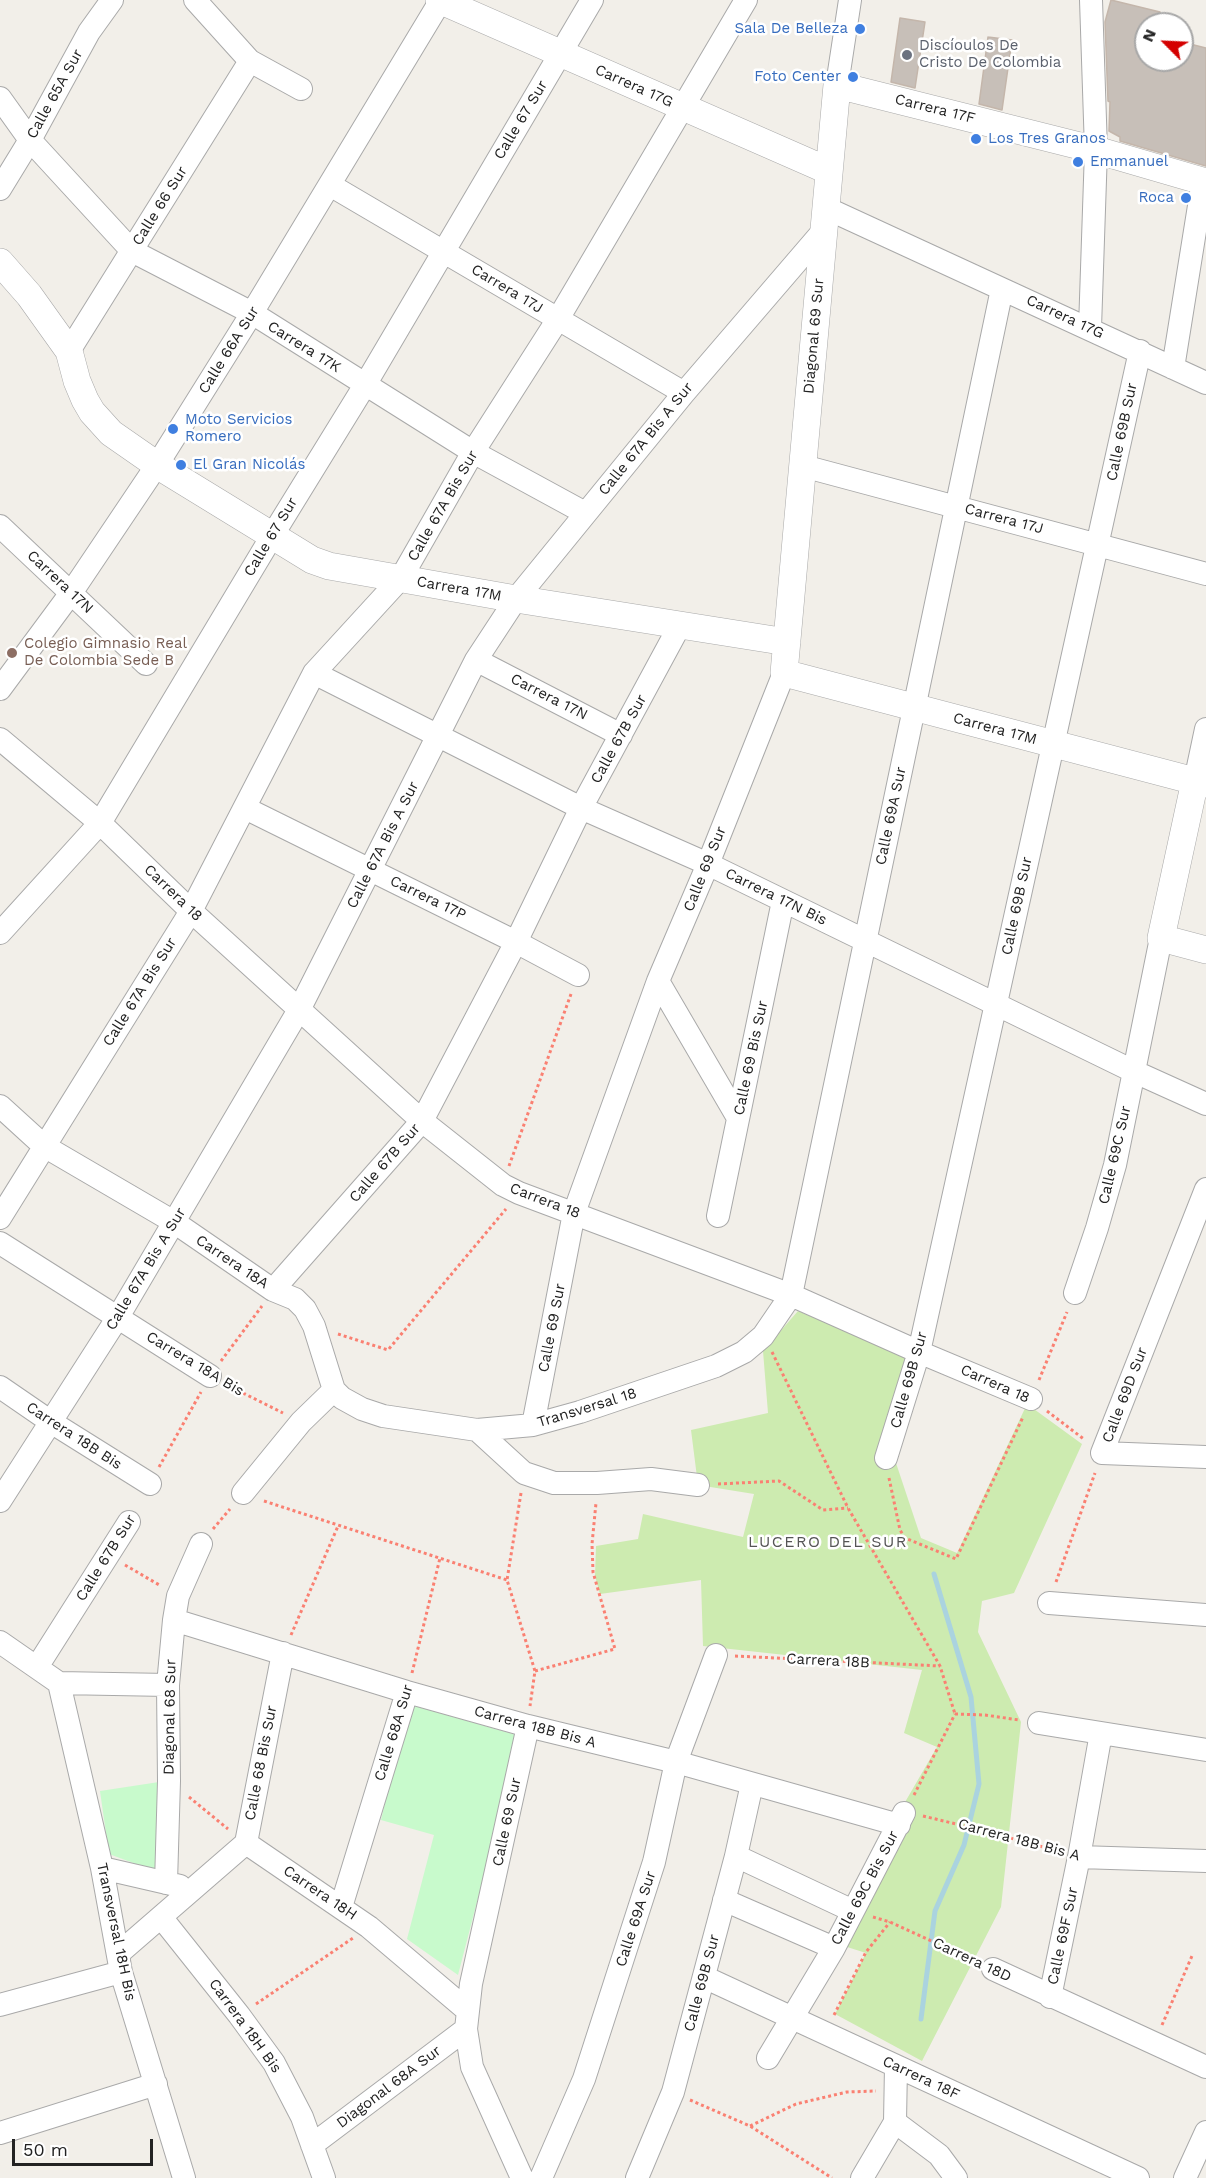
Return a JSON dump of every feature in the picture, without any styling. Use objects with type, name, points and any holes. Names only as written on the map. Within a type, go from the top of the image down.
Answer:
[{"type":"street","name":"Calle 65A Sur","points":[[0,189],[30,140],[89,32],[112,0]]},
{"type":"street","points":[[195,0],[250,62],[301,89]]},
{"type":"street","name":"Carrera 17G","points":[[440,0],[829,171]]},
{"type":"street","name":"Calle 66A Sur","points":[[0,689],[71,593],[157,465],[252,314],[440,0]]},
{"type":"street","name":"Calle 67 Sur","points":[[0,933],[100,823],[365,385],[592,0]]},
{"type":"street","name":"Calle 67A Bis Sur","points":[[0,1218],[191,911],[314,673],[401,578],[473,452],[558,319],[746,0]]},
{"type":"street","name":"Diagonal 69 Sur","points":[[784,673],[837,85],[850,0]]},
{"type":"street","points":[[1090,328],[1096,150],[1091,0]]},
{"type":"street","name":"Calle 66 Sur","points":[[69,351],[250,62]]},
{"type":"street","name":"Carrera 17F","points":[[837,85],[1096,150],[1205,181]]},
{"type":"street","name":"Carrera 17K","points":[[0,98],[30,140],[132,251],[252,314],[473,452],[585,513]]},
{"type":"street","points":[[1173,368],[1205,181]]},
{"type":"street","name":"Carrera 17J","points":[[330,185],[684,393]]},
{"type":"street","name":"Carrera 17G","points":[[825,219],[1002,289],[1206,383]]},
{"type":"street","name":"Calle 67A Bis A Sur","points":[[0,1501],[118,1317],[300,1008],[476,660],[516,599],[825,219]]},
{"type":"street","points":[[0,262],[29,295],[69,351]]},
{"type":"street","name":"Calle 69A Sur","points":[[763,1336],[791,1295],[1002,289]]},
{"type":"street","name":"Carrera 17M","points":[[69,351],[77,381],[92,412],[111,433],[157,465],[312,560],[329,566],[516,599],[787,642]]},
{"type":"street","name":"Calle 69B Sur","points":[[886,1458],[919,1352],[1140,351]]},
{"type":"street","name":"Carrera 17J","points":[[802,466],[1206,574]]},
{"type":"street","name":"Carrera 17N","points":[[0,526],[146,664]]},
{"type":"street","name":"Calle 67B Sur","points":[[273,1290],[422,1121],[516,942],[581,808],[680,626]]},
{"type":"street","name":"Carrera 17N","points":[[476,660],[621,735]]},
{"type":"street","name":"Carrera 17N Bis","points":[[314,673],[581,808],[708,864],[1133,1071],[1206,1104]]},
{"type":"street","name":"Carrera 17M","points":[[784,673],[1201,783]]},
{"type":"street","name":"Calle 69 Sur","points":[[533,1425],[574,1213],[658,981],[708,864],[784,673]]},
{"type":"street","name":"Calle 69C Sur","points":[[1075,1293],[1107,1196],[1161,938],[1201,783],[1206,729]]},
{"type":"street","name":"Carrera 18","points":[[0,739],[100,823],[191,911],[422,1121],[511,1189],[791,1295],[1031,1399]]},
{"type":"street","name":"Carrera 17P","points":[[245,808],[578,975]]},
{"type":"street","name":"Calle 69 Bis Sur","points":[[718,1216],[783,901]]},
{"type":"street","points":[[1161,938],[1206,950]]},
{"type":"street","points":[[658,981],[738,1118]]},
{"type":"street","name":"Carrera 18A","points":[[0,1106],[44,1146],[174,1222],[273,1290],[295,1299],[305,1309],[314,1326],[334,1390]]},
{"type":"street","name":"Calle 69D Sur","points":[[1102,1453],[1206,1189]]},
{"type":"street","name":"Carrera 18A Bis","points":[[0,1243],[210,1376]]},
{"type":"street","name":"Transversal 18","points":[[334,1390],[351,1404],[383,1416],[477,1430],[533,1425],[571,1415],[716,1365],[744,1352],[763,1336]]},
{"type":"street","name":"Carrera 18B Bis","points":[[0,1387],[150,1484]]},
{"type":"street","points":[[243,1493],[301,1422],[334,1390]]},
{"type":"street","points":[[477,1430],[524,1473],[554,1483],[651,1479],[698,1485]]},
{"type":"street","points":[[1102,1453],[1206,1457]]},
{"type":"street","name":"Calle 67B Sur","points":[[37,1667],[129,1522]]},
{"type":"street","name":"Diagonal 68 Sur","points":[[166,1883],[169,1781],[168,1684],[174,1620],[178,1596],[201,1544]]},
{"type":"street","points":[[1049,1603],[1206,1615]]},
{"type":"street","name":"Carrera 18B Bis A","points":[[174,1620],[407,1692],[528,1726],[676,1762],[752,1784],[902,1818]]},
{"type":"street","points":[[0,1642],[59,1683],[168,1684]]},
{"type":"street","name":"Calle 68 Bis Sur","points":[[246,1843],[283,1653]]},
{"type":"street","name":"Calle 69A Sur","points":[[541,2178],[584,2079],[654,1862],[676,1762],[716,1655]]},
{"type":"street","name":"Transversal 18H Bis","points":[[59,1683],[102,1868],[120,1963],[184,2178]]},
{"type":"street","name":"Calle 68A Sur","points":[[341,1907],[407,1692]]},
{"type":"street","points":[[1039,1723],[1206,1750]]},
{"type":"street","name":"Calle 69 Sur","points":[[522,2178],[472,2067],[468,2052],[467,2020],[471,1984],[528,1726]]},
{"type":"street","name":"Calle 69F Sur","points":[[1050,1997],[1079,1857],[1101,1733]]},
{"type":"street","name":"Calle 69B Sur","points":[[637,2178],[673,2092],[736,1856],[752,1784]]},
{"type":"street","name":"Calle 69C Bis Sur","points":[[768,2058],[834,1948],[902,1818]]},
{"type":"street","points":[[0,2005],[120,1963],[161,1917],[246,1843]]},
{"type":"street","name":"Carrera 18H","points":[[246,1843],[369,1928],[467,2020]]},
{"type":"street","points":[[736,1856],[853,1911]]},
{"type":"street","name":"Carrera 18B Bis A","points":[[1079,1857],[1206,1861]]},
{"type":"street","points":[[102,1868],[193,1889]]},
{"type":"street","points":[[724,1900],[834,1948]]},
{"type":"street","name":"Carrera 18H Bis","points":[[161,1917],[239,2015],[279,2072],[302,2117],[324,2178]]},
{"type":"street","name":"Carrera 18D","points":[[993,1969],[1206,2067]]},
{"type":"street","name":"Carrera 18F","points":[[704,1977],[1124,2175]]},
{"type":"street","name":"Diagonal 68A Sur","points":[[312,2145],[467,2020]]},
{"type":"street","points":[[862,2178],[895,2122],[896,2066]]},
{"type":"street","points":[[0,2133],[156,2084]]},
{"type":"street","points":[[895,2122],[939,2155],[956,2178]]},
{"type":"street","points":[[1185,2178],[1206,2132]]},
{"type":"path","points":[[314,1326],[388,1350],[511,1189],[578,975]]},
{"type":"path","points":[[150,1484],[210,1376],[273,1290]]},
{"type":"path","points":[[886,1458],[900,1530],[905,1538],[956,1559],[1031,1399],[1075,1293]]},
{"type":"path","points":[[763,1336],[848,1508],[940,1666],[955,1714],[985,1715],[1039,1723]]},
{"type":"path","name":"Carrera 18A Bis","points":[[210,1376],[301,1422]]},
{"type":"path","name":"Carrera 18","points":[[1031,1399],[1102,1453]]},
{"type":"path","name":"Calle 69D Sur","points":[[1049,1603],[1102,1453]]},
{"type":"path","points":[[524,1473],[507,1580],[534,1671],[528,1726]]},
{"type":"path","points":[[698,1485],[779,1481],[823,1510],[848,1508]]},
{"type":"path","points":[[534,1671],[615,1648],[593,1572],[592,1544],[597,1483]]},
{"type":"path","points":[[201,1544],[243,1493],[507,1580]]},
{"type":"path","points":[[283,1653],[338,1526]]},
{"type":"path","points":[[109,1556],[178,1596]]},
{"type":"path","name":"Calle 68A Sur","points":[[407,1692],[440,1558]]},
{"type":"path","name":"Carrera 18B","points":[[716,1655],[940,1666]]},
{"type":"path","name":"Calle 69C Bis Sur","points":[[902,1818],[955,1714]]},
{"type":"path","points":[[169,1781],[246,1843]]},
{"type":"path","name":"Carrera 18B Bis A","points":[[902,1818],[957,1824],[1079,1857]]},
{"type":"path","name":"Carrera 18D","points":[[853,1911],[890,1922],[993,1969]]},
{"type":"path","points":[[824,2033],[866,1952],[890,1922]]},
{"type":"path","points":[[239,2015],[369,1928]]},
{"type":"path","points":[[1154,2043],[1192,1956]]},
{"type":"path","points":[[750,2126],[796,2104],[837,2094],[894,2091]]},
{"type":"path","points":[[673,2092],[750,2126],[832,2178]]},
{"type":"green space","points":[[798,1311],[917,1361],[895,1460],[921,1538],[957,1553],[1027,1404],[1082,1444],[1014,1593],[982,1601],[978,1632],[1021,1722],[1001,1907],[922,2061],[835,2014],[866,1953],[825,1940],[937,1747],[904,1733],[922,1670],[703,1646],[701,1580],[600,1594],[595,1576],[596,1546],[638,1539],[643,1514],[743,1537],[754,1494],[698,1485],[691,1430],[768,1413],[763,1351]]},
{"type":"green space","points":[[408,1704],[520,1736],[458,1975],[407,1939],[434,1835],[381,1820]]},
{"type":"green space","points":[[159,1782],[155,1871],[109,1854],[100,1791]]},
{"type":"building","points":[[1111,0],[1160,12],[1134,12],[1134,72],[1194,72],[1194,45],[1206,48],[1206,166],[1120,141],[1120,137],[1109,131],[1110,102],[1108,101],[1105,22]]},
{"type":"building","name":"Discíoulos De Cristo De Colombia","points":[[900,18],[925,22],[915,88],[891,82]]},
{"type":"building","points":[[988,37],[1012,40],[1002,110],[979,104]]},
{"type":"waterway","points":[[921,2019],[935,1911],[964,1845],[979,1784],[971,1697],[934,1574]]},
{"type":"place","name":"Sala De Belleza","points":[[860,29]]},
{"type":"place","name":"Discíoulos De Cristo De Colombia","points":[[907,55]]},
{"type":"place","name":"Foto Center","points":[[853,77]]},
{"type":"place","name":"Los Tres Granos","points":[[976,139]]},
{"type":"place","name":"Emmanuel","points":[[1078,162]]},
{"type":"place","name":"Roca","points":[[1186,198]]},
{"type":"place","name":"Moto Servicios Romero","points":[[173,429]]},
{"type":"place","name":"El Gran Nicolás","points":[[181,465]]},
{"type":"place","name":"Colegio Gimnasio Real De Colombia Sede B","points":[[12,653]]},
{"type":"district","name":"LUCERO DEL SUR","points":[[828,1542]]}]
